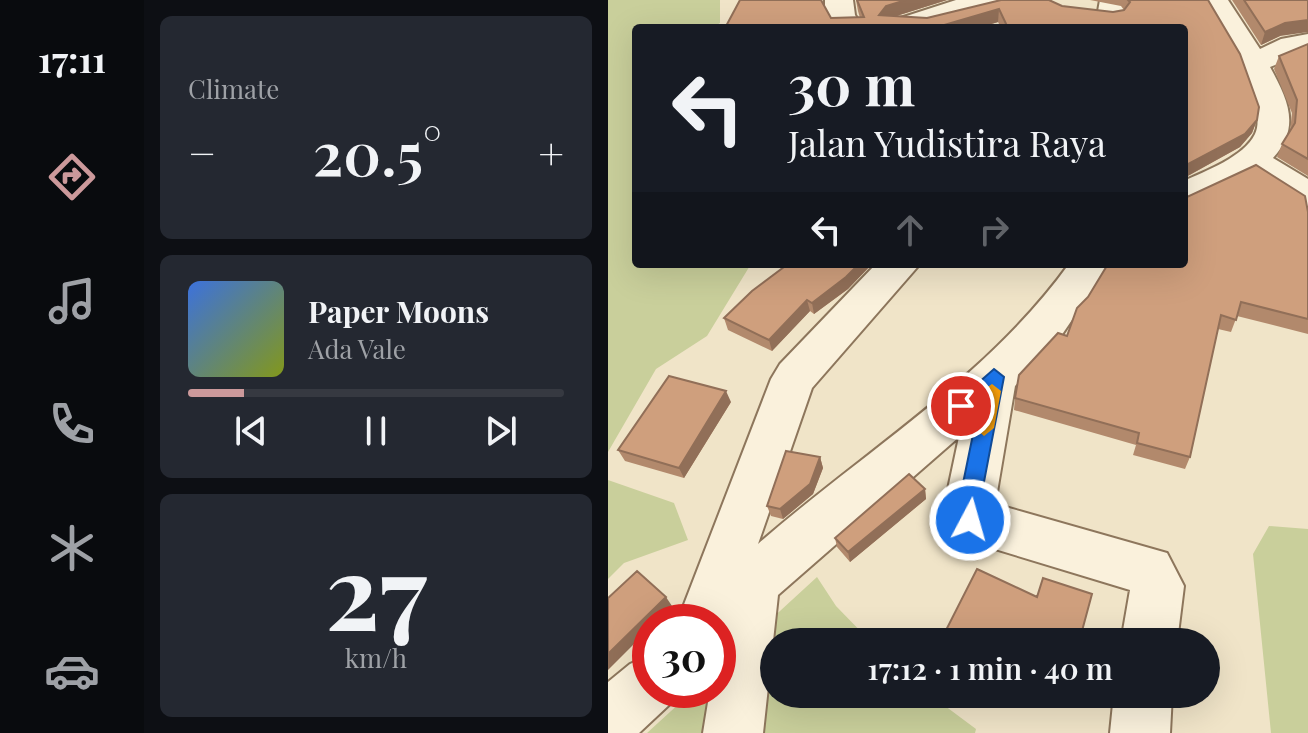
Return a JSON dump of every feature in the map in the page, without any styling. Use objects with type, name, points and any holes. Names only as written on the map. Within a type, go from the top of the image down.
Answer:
[{"type":"street","points":[[839,0],[840,15],[846,24]]},
{"type":"street","points":[[910,24],[959,8],[1005,0]]},
{"type":"street","points":[[1188,195],[1250,159],[1273,132],[1276,119],[1252,64],[1214,0]]},
{"type":"street","points":[[1252,64],[1292,45],[1308,43]]},
{"type":"street","points":[[1250,159],[1308,196]]},
{"type":"street","points":[[710,604],[787,392],[796,376],[896,268]]},
{"type":"street","points":[[731,604],[753,580],[994,377],[1041,332],[1087,268]]},
{"type":"street","points":[[994,377],[969,508],[970,520],[1148,571],[1157,586],[1151,628]]},
{"type":"street","points":[[733,733],[753,580]]},
{"type":"street","points":[[608,721],[632,700]]},
{"type":"street","points":[[1140,733],[1142,708]]},
{"type":"green space","points":[[608,0],[720,0],[718,24],[632,24],[632,268],[749,268],[707,336],[656,369],[608,452]]},
{"type":"green space","points":[[608,480],[674,503],[688,540],[624,563],[608,579]]},
{"type":"green space","points":[[1269,526],[1308,529],[1308,733],[1271,733],[1253,554]]},
{"type":"green space","points":[[817,577],[836,606],[857,628],[762,628]]},
{"type":"green space","points":[[760,629],[760,708],[948,708],[976,729],[975,733],[647,733],[674,708],[736,708],[736,651]]},
{"type":"building","points":[[740,0],[821,0],[831,18],[864,17],[857,0],[906,0],[886,6],[879,15],[927,18],[1001,0],[1049,0],[1062,6],[1113,12],[1124,10],[1130,2],[1128,0],[1208,0],[1240,54],[1259,107],[1257,120],[1245,134],[1188,164],[1188,24],[1006,24],[999,9],[948,24],[727,24]]},
{"type":"building","points":[[1244,0],[1308,0],[1308,20],[1285,23],[1265,32]]},
{"type":"building","points":[[1308,44],[1308,159],[1282,144],[1295,123],[1297,100],[1279,56]]},
{"type":"building","points":[[1256,165],[1305,196],[1308,212],[1308,319],[1241,302],[1236,320],[1221,315],[1190,457],[1137,443],[1139,433],[1015,398],[1019,375],[1058,333],[1067,336],[1077,308],[1088,297],[1106,268],[1188,268],[1188,197]]},
{"type":"building","points":[[783,268],[855,268],[812,303],[807,300],[769,340],[724,318]]},
{"type":"building","points":[[669,376],[726,391],[679,468],[618,450]]},
{"type":"building","points":[[786,451],[820,457],[810,484],[780,509],[767,506]]},
{"type":"building","points":[[909,474],[925,489],[848,552],[835,538]]},
{"type":"building","points":[[977,569],[1037,597],[1043,578],[1092,594],[1083,628],[947,628]]},
{"type":"building","points":[[637,571],[666,597],[659,604],[632,604],[632,630],[608,654],[608,598]]},
{"type":"slow traffic","points":[[984,428],[992,391]]},
{"type":"route","points":[[961,406],[994,377],[969,508],[970,520]]}]
